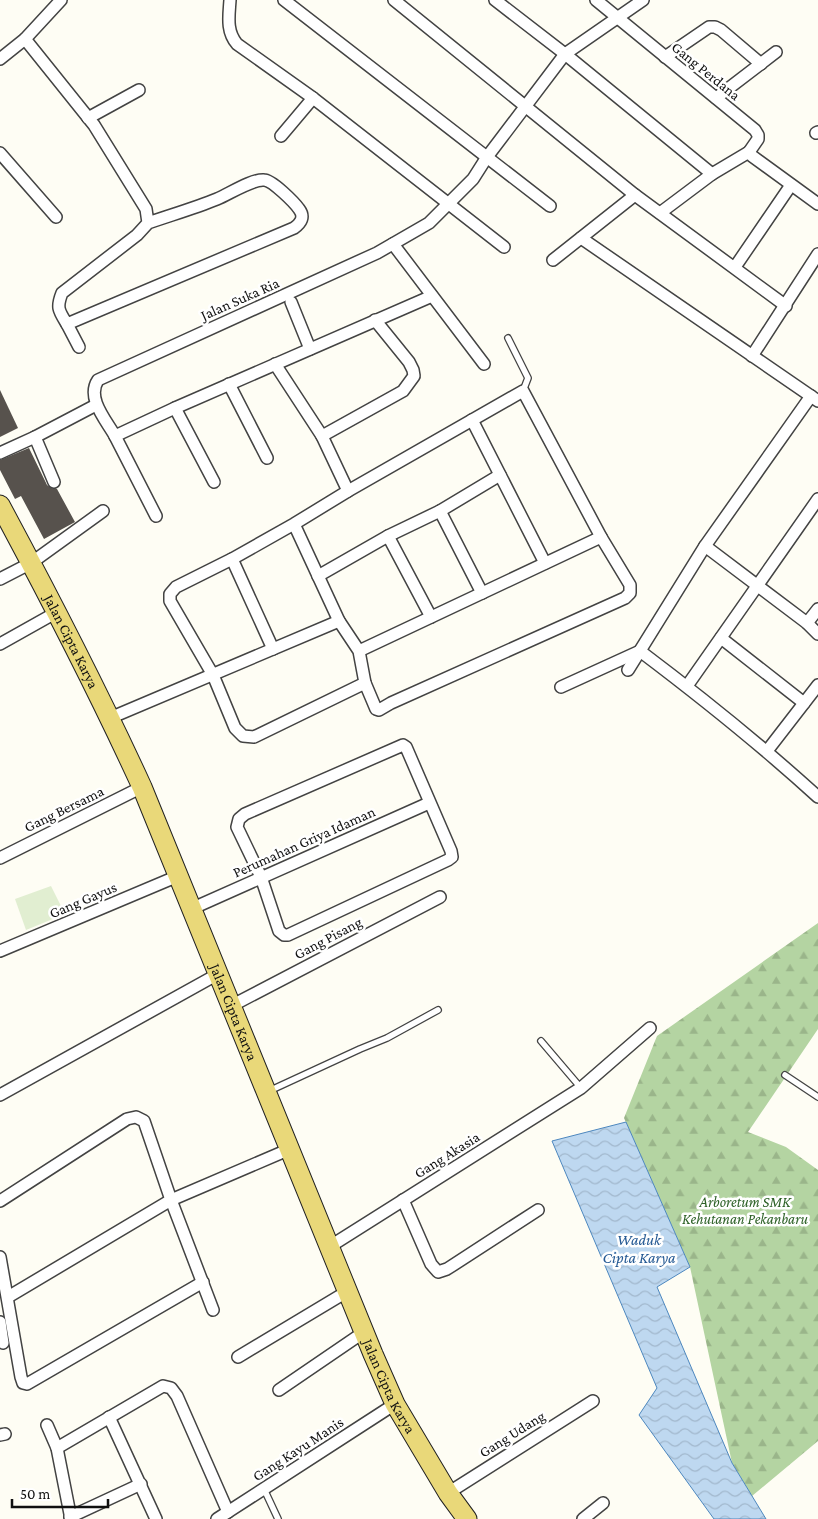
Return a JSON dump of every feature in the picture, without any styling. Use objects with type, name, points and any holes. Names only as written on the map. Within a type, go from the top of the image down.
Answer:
[{"type":"main road","name":"Jalan Cipta Karya","points":[[0,505],[57,612],[110,718],[142,788],[395,1404],[448,1493],[467,1519]]},
{"type":"street","points":[[0,59],[25,39],[61,0]]},
{"type":"street","points":[[230,0],[229,30],[231,38],[237,44],[313,98],[504,246]]},
{"type":"street","points":[[284,0],[550,206]]},
{"type":"street","points":[[394,0],[635,195],[736,267],[786,306]]},
{"type":"street","points":[[495,0],[565,54],[712,174]]},
{"type":"street","name":"Gang Perdana","points":[[596,0],[757,133],[758,139],[749,152]]},
{"type":"street","points":[[449,204],[473,179],[487,157],[565,54],[643,0]]},
{"type":"street","points":[[664,57],[709,27],[715,27],[761,64]]},
{"type":"street","points":[[25,39],[88,118],[146,209],[148,224]]},
{"type":"street","points":[[716,98],[776,52]]},
{"type":"street","points":[[88,118],[139,90]]},
{"type":"street","points":[[282,136],[313,98]]},
{"type":"street","points":[[660,214],[712,174],[749,152],[818,204]]},
{"type":"street","points":[[0,153],[56,217]]},
{"type":"street","points":[[67,324],[294,228],[302,221],[299,208],[272,183],[263,179],[217,199],[148,224],[137,235],[62,293],[58,304],[60,313],[79,347]]},
{"type":"street","points":[[736,267],[791,185]]},
{"type":"street","points":[[553,260],[635,195]]},
{"type":"street","name":"Jalan Suka Ria","points":[[96,405],[94,387],[98,380],[368,257],[429,223],[449,204]]},
{"type":"street","points":[[581,238],[814,399],[705,546],[628,670]]},
{"type":"street","points":[[393,244],[484,364]]},
{"type":"street","points":[[752,356],[818,254]]},
{"type":"street","points":[[115,436],[310,348],[432,296]]},
{"type":"street","points":[[291,302],[310,348]]},
{"type":"street","points":[[322,436],[403,391],[414,376],[414,370],[409,362],[375,320]]},
{"type":"street","points":[[275,364],[322,436],[348,491]]},
{"type":"street","points":[[229,384],[267,458]]},
{"type":"street","points":[[294,524],[339,621],[359,651],[365,683],[376,709],[379,710],[625,598],[630,593],[630,585],[601,537],[523,391],[294,524],[232,559],[176,587],[170,594],[170,601],[213,674],[235,728],[243,736],[254,736],[365,683]]},
{"type":"street","points":[[0,453],[96,405],[115,436],[156,516]]},
{"type":"street","points":[[175,408],[214,482]]},
{"type":"street","points":[[472,420],[545,563]]},
{"type":"street","points":[[35,437],[54,482]]},
{"type":"street","points":[[318,576],[388,536],[440,511],[500,475]]},
{"type":"street","points":[[686,686],[818,499]]},
{"type":"street","points":[[0,580],[31,562],[103,511]]},
{"type":"street","points":[[440,511],[482,593]]},
{"type":"street","points":[[388,536],[431,616]]},
{"type":"street","points":[[359,651],[601,537]]},
{"type":"street","points":[[705,546],[818,634]]},
{"type":"street","points":[[232,559],[274,649]]},
{"type":"street","points":[[807,624],[818,609]]},
{"type":"street","points":[[0,644],[57,612]]},
{"type":"street","points":[[110,718],[339,621]]},
{"type":"street","points":[[721,638],[804,703]]},
{"type":"street","points":[[640,651],[816,791]]},
{"type":"street","points":[[561,687],[640,651]]},
{"type":"street","points":[[767,751],[818,685]]},
{"type":"street","points":[[403,745],[406,747],[452,857],[288,935],[284,935],[279,931],[261,877],[237,827],[239,819],[245,814],[398,746],[403,745]]},
{"type":"street","name":"Gang Bersama","points":[[0,858],[142,788]]},
{"type":"street","name":"Perumahan Griya Idaman","points":[[191,909],[429,803]]},
{"type":"street","name":"Gang Gayus","points":[[0,951],[178,876]]},
{"type":"street","name":"Gang Pisang","points":[[231,1006],[440,897]]},
{"type":"street","points":[[0,1095],[218,974]]},
{"type":"street","name":"Gang Akasia","points":[[329,1247],[581,1088],[650,1028]]},
{"type":"street","points":[[0,1201],[128,1119],[136,1117],[144,1121],[171,1200],[204,1282],[213,1310]]},
{"type":"street","points":[[8,1297],[171,1200],[290,1149]]},
{"type":"street","points":[[403,1200],[431,1264],[438,1272],[447,1269],[538,1210]]},
{"type":"street","points":[[0,1257],[21,1377],[23,1383],[27,1384],[204,1282]]},
{"type":"street","points":[[238,1357],[348,1291]]},
{"type":"street","points":[[0,1322],[3,1343]]},
{"type":"street","points":[[279,1390],[364,1332]]},
{"type":"street","points":[[57,1448],[163,1386],[171,1388],[177,1396],[228,1512]]},
{"type":"street","name":"Gang Udang","points":[[448,1493],[593,1401]]},
{"type":"street","name":"Gang Kayu Manis","points":[[217,1519],[395,1404]]},
{"type":"street","points":[[109,1417],[156,1519]]},
{"type":"street","points":[[47,1425],[57,1448],[71,1518],[141,1484]]},
{"type":"street","points":[[583,1519],[604,1503]]},
{"type":"lane","points":[[508,338],[528,378],[523,391]]},
{"type":"lane","points":[[267,1092],[388,1038],[438,1010]]},
{"type":"lane","points":[[542,1040],[581,1088]]},
{"type":"lane","points":[[785,1075],[818,1097]]},
{"type":"lane","points":[[264,1489],[278,1519]]},
{"type":"green space","points":[[51,886],[65,914],[26,930],[15,899]]},
{"type":"green space","name":"Arboretum SMK Kehutanan Pekanbaru","points":[[818,923],[818,1029],[748,1132],[786,1147],[818,1170],[818,1441],[752,1496],[732,1463],[690,1267],[624,1118],[657,1036]]},
{"type":"water","name":"Waduk Cipta Karya","points":[[626,1122],[690,1267],[657,1287],[732,1463],[766,1519],[714,1519],[639,1415],[657,1388],[552,1141]]},
{"type":"building","points":[[0,390],[18,428],[0,437]]},
{"type":"building","points":[[29,448],[47,485],[57,489],[75,522],[44,539],[21,496],[15,499],[0,470],[0,460]]}]
